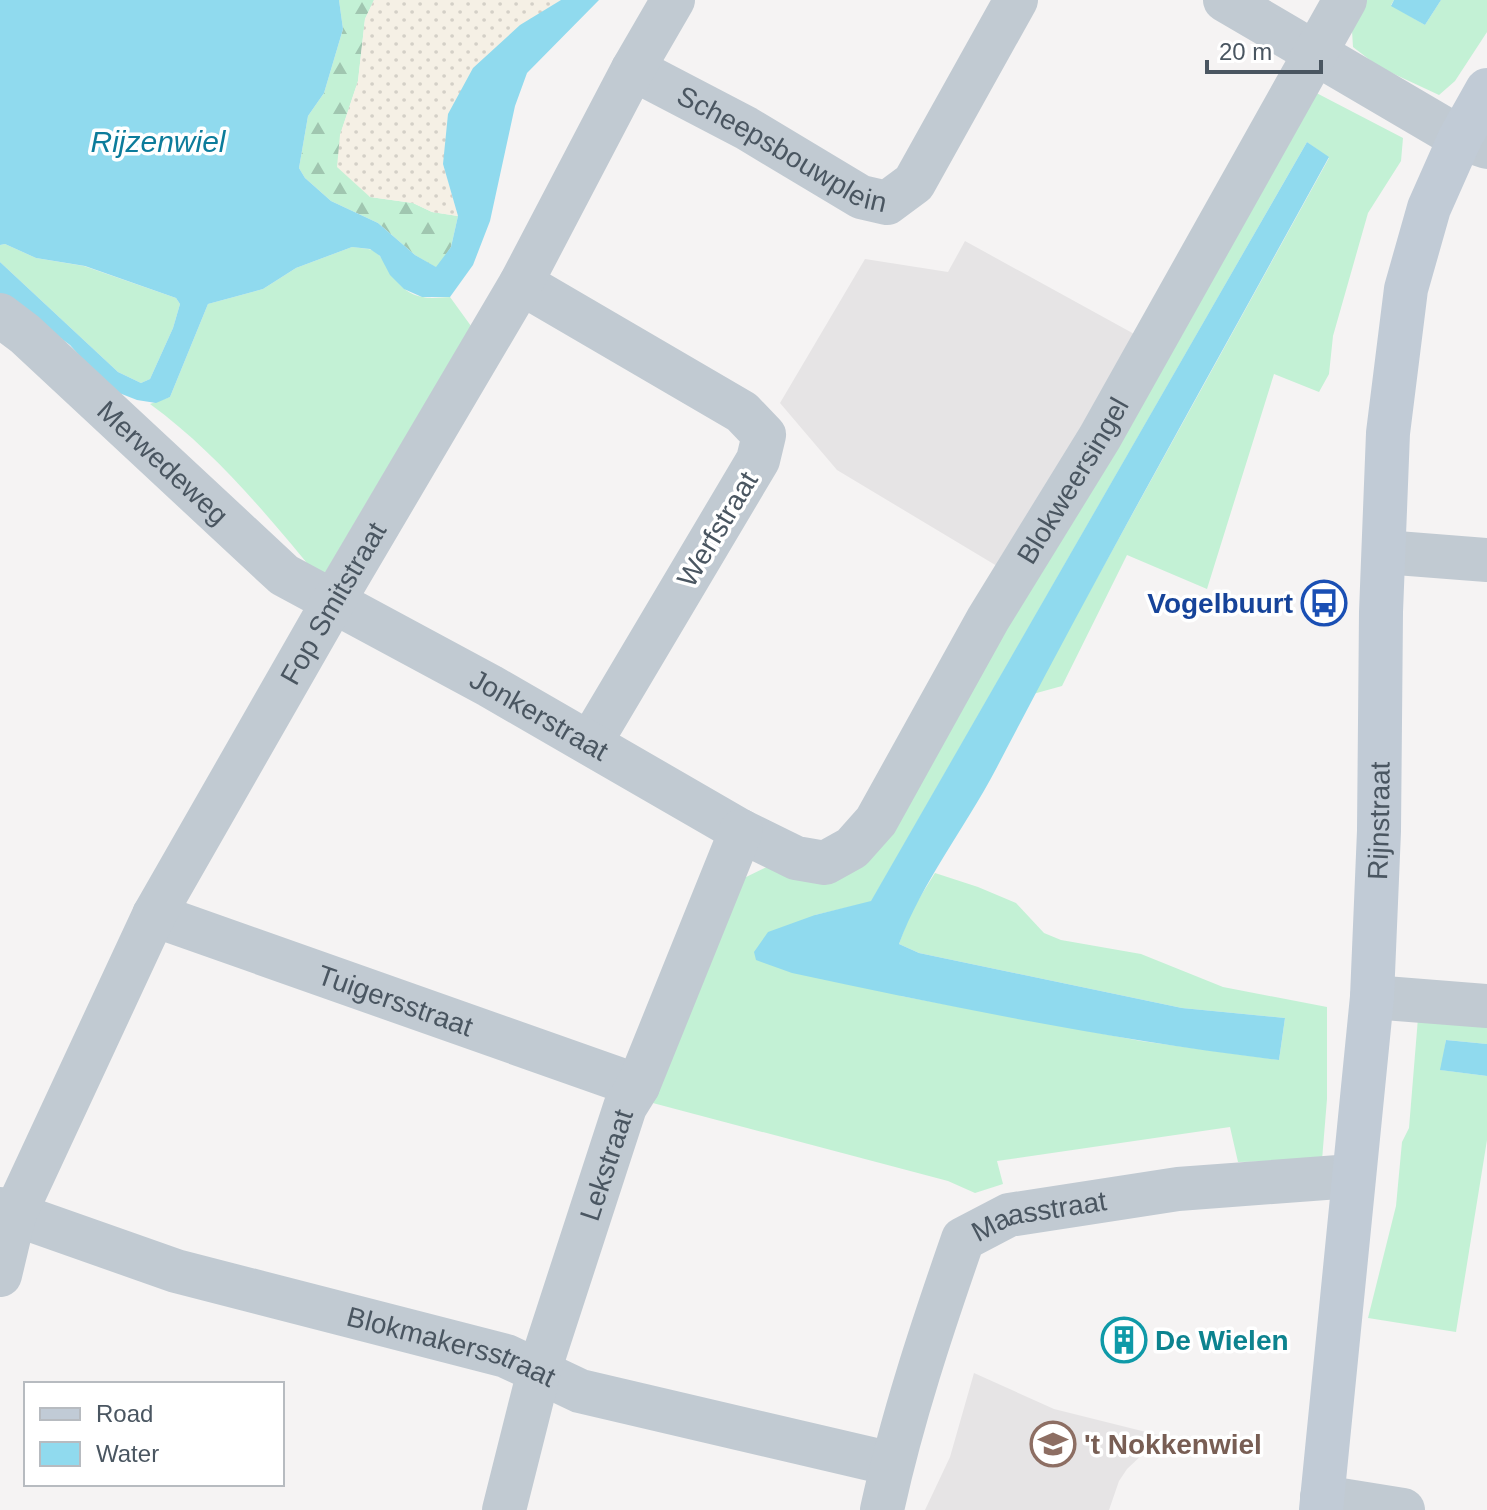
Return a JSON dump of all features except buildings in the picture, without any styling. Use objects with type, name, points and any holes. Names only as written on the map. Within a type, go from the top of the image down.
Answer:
[{"type":"street","name":"Fop Smitstraat","points":[[0,1275],[7,1213],[154,915],[521,283],[633,69],[673,0]]},
{"type":"street","name":"Scheepsbouwplein","points":[[633,69],[746,128],[861,197],[887,203],[914,183],[1016,0]]},
{"type":"street","points":[[1225,0],[1473,143]]},
{"type":"street","name":"Blokweersingel","points":[[741,831],[796,858],[825,863],[852,848],[876,821],[988,619],[1108,423],[1345,0]]},
{"type":"street","name":"Rijnstraat","points":[[1321,1504],[1372,997],[1388,433],[1406,289],[1429,208],[1473,143],[1487,90]]},
{"type":"street","name":"Werfstraat","points":[[521,283],[742,412],[764,435],[758,460],[590,743]]},
{"type":"street","name":"Merwedeweg","points":[[0,315],[25,334],[284,575],[333,602]]},
{"type":"street","points":[[1384,552],[1487,560]]},
{"type":"street","name":"Jonkerstraat","points":[[333,602],[590,743],[741,831]]},
{"type":"street","name":"Lekstraat","points":[[504,1510],[539,1371],[625,1107],[638,1086],[741,831]]},
{"type":"street","name":"Tuigersstraat","points":[[154,915],[638,1086]]},
{"type":"street","points":[[1372,997],[1487,1006]]},
{"type":"street","name":"Maasstraat","points":[[882,1510],[892,1464],[933,1324],[963,1239],[1009,1215],[1178,1189],[1352,1176]]},
{"type":"street","name":"Blokmakersstraat","points":[[7,1213],[176,1271],[506,1356],[580,1391],[892,1464]]},
{"type":"street","points":[[1321,1504],[1403,1510]]},
{"type":"shaded area","points":[[965,241],[1136,335],[1002,569],[837,470],[780,403],[865,259],[948,272]]},
{"type":"shaded area","name":"'t Nokkenwiel","points":[[974,1373],[1054,1409],[1162,1436],[1127,1469],[1119,1481],[1109,1510],[925,1510],[950,1457]]},
{"type":"green space","points":[[339,0],[374,0],[365,19],[358,81],[340,135],[370,197],[413,203],[432,212],[458,216],[451,247],[437,268],[415,255],[378,223],[331,201],[305,178],[299,168],[308,116],[324,93],[343,29]]},
{"type":"green space","points":[[1359,0],[1394,0],[1391,5],[1425,25],[1441,0],[1487,0],[1487,32],[1455,81],[1439,95],[1379,67],[1353,47],[1351,14]]},
{"type":"green space","points":[[1303,86],[1403,138],[1401,161],[1368,213],[1333,336],[1329,374],[1319,392],[1274,374],[1207,589],[1127,555],[1062,686],[1033,694],[1329,158],[1307,142],[871,902],[815,915],[901,996],[1141,1041],[1279,1060],[1285,1018],[1182,1008],[919,953],[899,944],[910,913],[935,873],[1016,903],[1044,933],[1061,940],[1141,954],[1223,987],[1327,1007],[1327,1099],[1322,1160],[1238,1162],[1230,1127],[997,1161],[1003,1184],[975,1193],[948,1181],[649,1102],[742,879],[773,864],[861,862]]},
{"type":"green space","points":[[5,244],[36,258],[84,266],[176,298],[180,304],[173,328],[150,379],[141,383],[118,372],[0,262],[0,245]]},
{"type":"green space","points":[[352,247],[372,250],[384,261],[398,283],[413,294],[426,298],[450,297],[471,326],[321,580],[220,464],[150,404],[170,397],[208,304],[263,289],[296,268]]},
{"type":"green space","points":[[1418,1018],[1487,1022],[1487,1044],[1446,1040],[1441,1070],[1487,1076],[1487,1140],[1456,1332],[1368,1318],[1396,1206],[1402,1142],[1409,1128]]},
{"type":"sand","points":[[374,0],[561,0],[542,13],[443,164],[458,216],[432,212],[413,203],[370,197],[337,167],[340,135],[358,81],[365,19]]},
{"type":"water","name":"Rijzenwiel","points":[[0,0],[339,0],[343,29],[324,93],[308,116],[299,168],[305,178],[331,201],[378,223],[415,255],[436,267],[451,247],[458,216],[443,164],[448,114],[473,68],[520,25],[561,0],[599,0],[527,73],[515,106],[490,221],[473,265],[450,297],[422,297],[404,289],[390,275],[380,256],[370,249],[352,247],[296,268],[263,289],[208,304],[170,397],[156,403],[137,400],[109,389],[70,345],[0,294],[0,262],[118,372],[141,383],[150,379],[173,328],[180,304],[176,298],[85,266],[36,258],[5,244],[0,245]]},
{"type":"water","points":[[1394,0],[1441,0],[1425,25],[1391,6]]},
{"type":"water","points":[[1307,142],[1329,157],[984,791],[932,877],[899,944],[919,953],[1182,1008],[1285,1018],[1279,1060],[1156,1043],[974,1011],[792,973],[756,960],[754,952],[768,932],[815,915],[871,901]]},
{"type":"water","points":[[1446,1040],[1487,1044],[1487,1076],[1440,1070]]},
{"type":"place","name":"Vogelbuurt","points":[[1324,603]]},
{"type":"place","name":"De Wielen","points":[[1124,1340]]},
{"type":"place","name":"'t Nokkenwiel","points":[[1053,1444]]}]
